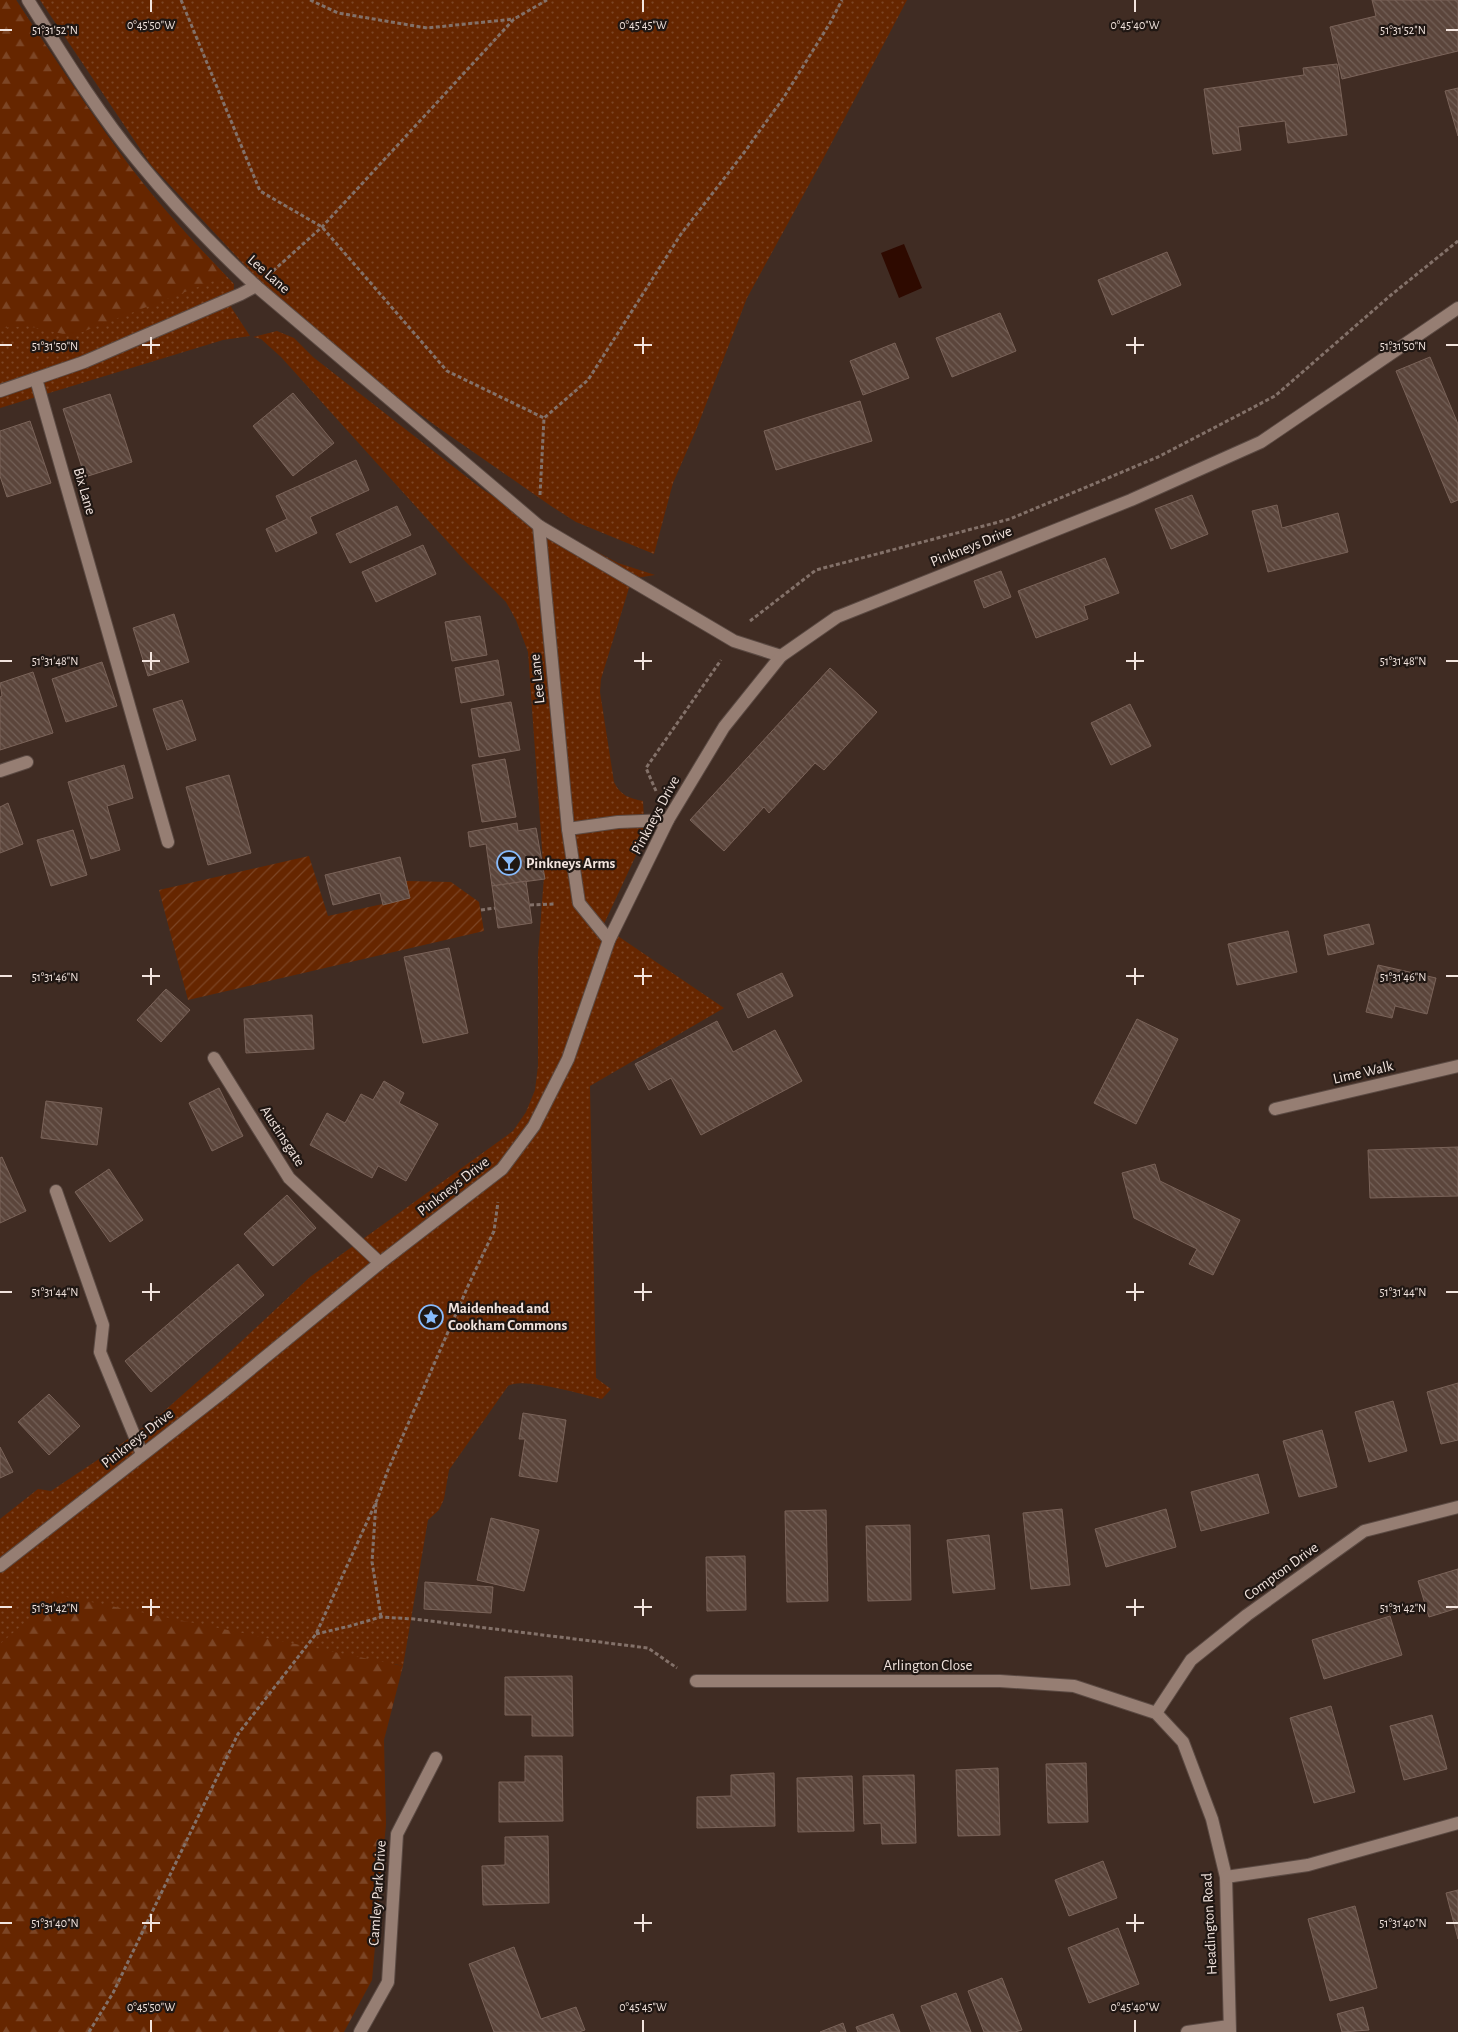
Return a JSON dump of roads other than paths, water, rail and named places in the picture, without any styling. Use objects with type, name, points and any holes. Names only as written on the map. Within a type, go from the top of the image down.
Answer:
[{"type":"street","name":"Lee Lane","points":[[28,0],[67,61],[137,161],[217,250],[256,286],[539,526],[734,640],[781,656]]},
{"type":"street","points":[[0,391],[84,362],[256,286]]},
{"type":"street","name":"Pinkneys Drive","points":[[0,1566],[219,1395],[380,1263],[502,1169],[534,1126],[568,1059],[609,940],[668,820],[724,727],[781,656],[837,617],[1131,500],[1261,442],[1458,308]]},
{"type":"street","name":"Bix Lane","points":[[36,379],[168,842]]},
{"type":"street","name":"Lee Lane","points":[[539,526],[568,829],[580,903],[609,940]]},
{"type":"street","points":[[0,770],[27,762]]},
{"type":"street","points":[[568,829],[618,822],[668,820]]},
{"type":"street","name":"Austinsgate","points":[[214,1058],[289,1178],[380,1263]]},
{"type":"street","name":"Lime Walk","points":[[1276,1109],[1458,1066]]},
{"type":"street","points":[[56,1191],[103,1325],[100,1352],[142,1454]]},
{"type":"street","name":"Compton Drive","points":[[1156,1713],[1191,1660],[1248,1615],[1364,1532],[1458,1507]]},
{"type":"street","name":"Arlington Close","points":[[696,1681],[1000,1681],[1074,1686],[1156,1713]]},
{"type":"street","name":"Headington Road","points":[[1156,1713],[1183,1742],[1212,1819],[1226,1877],[1230,2029]]},
{"type":"street","name":"Camley Park Drive","points":[[360,2032],[388,1982],[397,1834],[436,1758]]},
{"type":"street","points":[[1226,1877],[1308,1865],[1458,1823]]},
{"type":"street","points":[[1187,2032],[1230,2029]]},
{"type":"place","name":"Pinkneys Arms","points":[[509,863]]},
{"type":"place","name":"Maidenhead and Cookham Commons","points":[[431,1317]]}]
